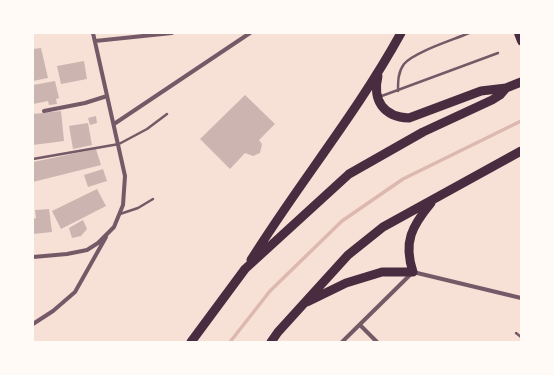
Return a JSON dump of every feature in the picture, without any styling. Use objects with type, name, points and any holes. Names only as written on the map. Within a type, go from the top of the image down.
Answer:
[{"type":"highway","points":[[191,342],[245,269],[276,218],[379,73],[401,33]]},
{"type":"highway","points":[[379,73],[377,83],[379,98],[384,110],[390,114],[409,118],[481,91],[506,88],[521,82]]},
{"type":"highway","points":[[245,269],[349,174],[423,132],[500,96],[506,88]]},
{"type":"highway","points":[[271,342],[278,332],[348,255],[383,227],[521,151]]},
{"type":"highway","points":[[302,305],[346,283],[382,272],[413,272],[408,256],[409,240],[416,222],[435,199]]},
{"type":"main road","points":[[518,33],[521,41]]},
{"type":"street","points":[[33,257],[88,250],[107,235],[114,227],[123,205],[125,176],[93,33]]},
{"type":"street","points":[[95,40],[172,33]]},
{"type":"street","points":[[114,124],[250,33]]},
{"type":"street","points":[[44,111],[85,104],[107,96]]},
{"type":"street","points":[[33,324],[53,311],[75,292],[107,235]]},
{"type":"street","points":[[342,342],[413,272],[521,298]]},
{"type":"street","points":[[360,325],[377,342]]},
{"type":"lane","points":[[398,91],[399,74],[404,64],[413,56],[469,33]]},
{"type":"lane","points":[[379,98],[498,53]]},
{"type":"lane","points":[[33,159],[119,144],[147,128],[167,114]]},
{"type":"lane","points":[[120,214],[138,208],[152,198]]},
{"type":"lane","points":[[516,333],[521,337]]},
{"type":"building","points":[[41,48],[48,78],[33,81],[33,49]]},
{"type":"building","points":[[84,61],[87,79],[61,84],[57,66]]},
{"type":"building","points":[[55,81],[59,98],[56,99],[57,104],[49,105],[48,101],[33,104],[33,85]]},
{"type":"building","points":[[245,95],[275,124],[259,140],[262,144],[260,153],[253,156],[245,153],[230,169],[200,139]]},
{"type":"building","points":[[61,111],[64,141],[33,145],[33,114]]},
{"type":"building","points":[[96,116],[97,123],[90,125],[88,118]]},
{"type":"building","points":[[88,123],[92,145],[73,149],[69,126]]},
{"type":"building","points":[[96,149],[101,165],[33,182],[33,162]]},
{"type":"building","points":[[103,169],[107,181],[88,187],[84,175]]},
{"type":"building","points":[[97,189],[106,206],[61,229],[52,211]]},
{"type":"building","points":[[49,209],[52,232],[33,234],[33,219],[36,218],[35,210]]},
{"type":"building","points":[[83,220],[87,229],[81,236],[72,238],[69,228]]},
{"type":"waterway","points":[[230,342],[270,291],[342,221],[403,179],[521,121]]}]
